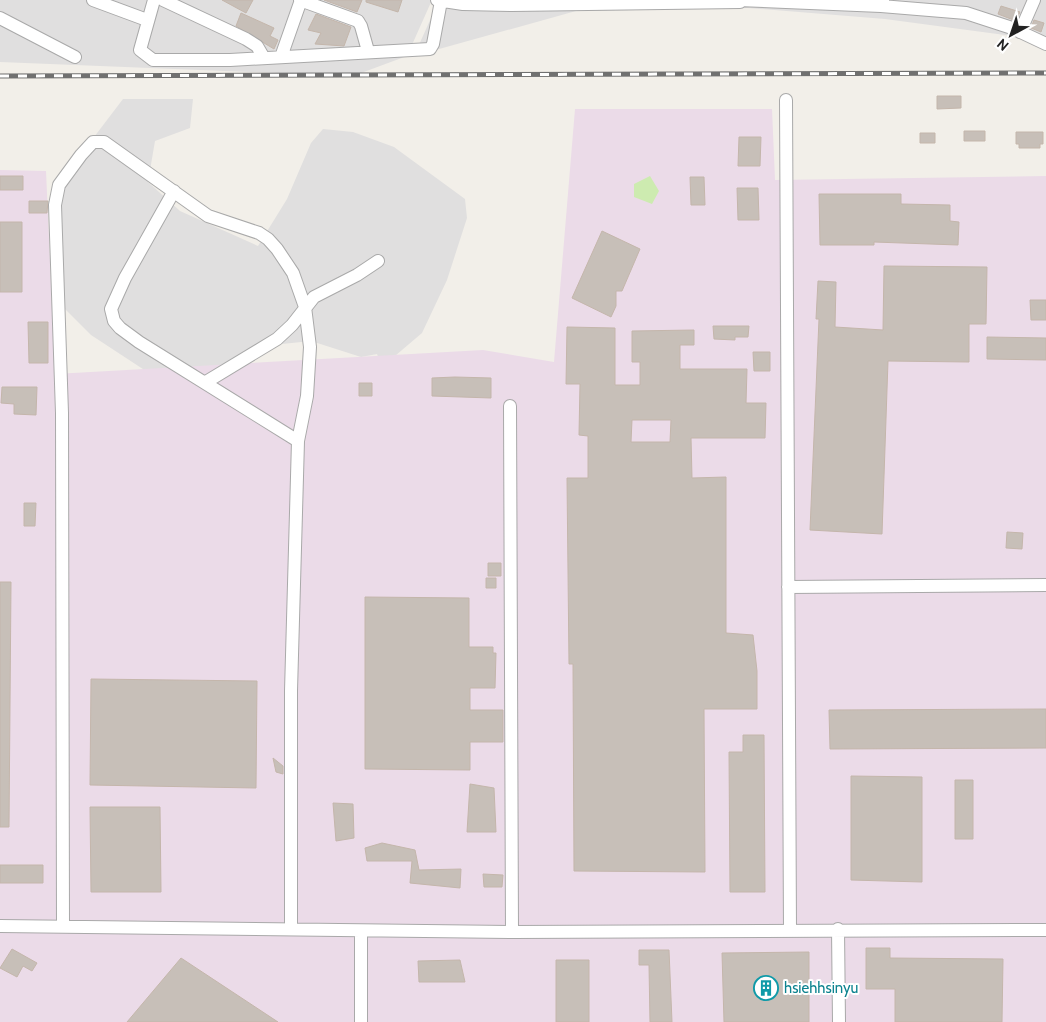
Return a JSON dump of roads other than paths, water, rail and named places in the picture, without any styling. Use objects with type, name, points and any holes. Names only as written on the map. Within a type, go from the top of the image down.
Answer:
[{"type":"street","points":[[94,0],[147,20]]},
{"type":"street","points":[[154,0],[140,50],[153,60],[264,58],[430,49],[433,44],[439,0],[464,2],[739,1],[882,3],[966,13],[1020,32],[1046,44]]},
{"type":"street","points":[[163,0],[246,39],[256,46],[264,58]]},
{"type":"street","points":[[280,56],[301,0],[358,21],[368,51]]},
{"type":"street","points":[[1020,32],[1034,0]]},
{"type":"street","points":[[0,18],[75,57]]},
{"type":"street","points":[[786,100],[790,929]]},
{"type":"street","points":[[63,926],[62,413],[56,255],[56,193],[59,185],[81,154],[93,142],[98,140],[104,142],[208,216],[259,233],[268,239],[278,249],[292,274],[305,307],[310,348],[307,396],[298,441],[291,691],[291,929]]},
{"type":"street","points":[[174,192],[125,278],[111,310],[114,321],[120,328],[298,441]]},
{"type":"street","points":[[206,382],[278,339],[292,325],[314,297],[378,261]]},
{"type":"street","points":[[510,406],[512,932]]},
{"type":"street","points":[[788,586],[1046,585]]},
{"type":"street","points":[[0,926],[512,932],[790,929],[1046,930]]},
{"type":"street","points":[[838,929],[839,1022]]},
{"type":"street","points":[[361,1022],[362,930]]},
{"type":"railway","points":[[0,76],[1046,73]]},
{"type":"place","name":"hsiehhsinyu","points":[[766,988]]}]
